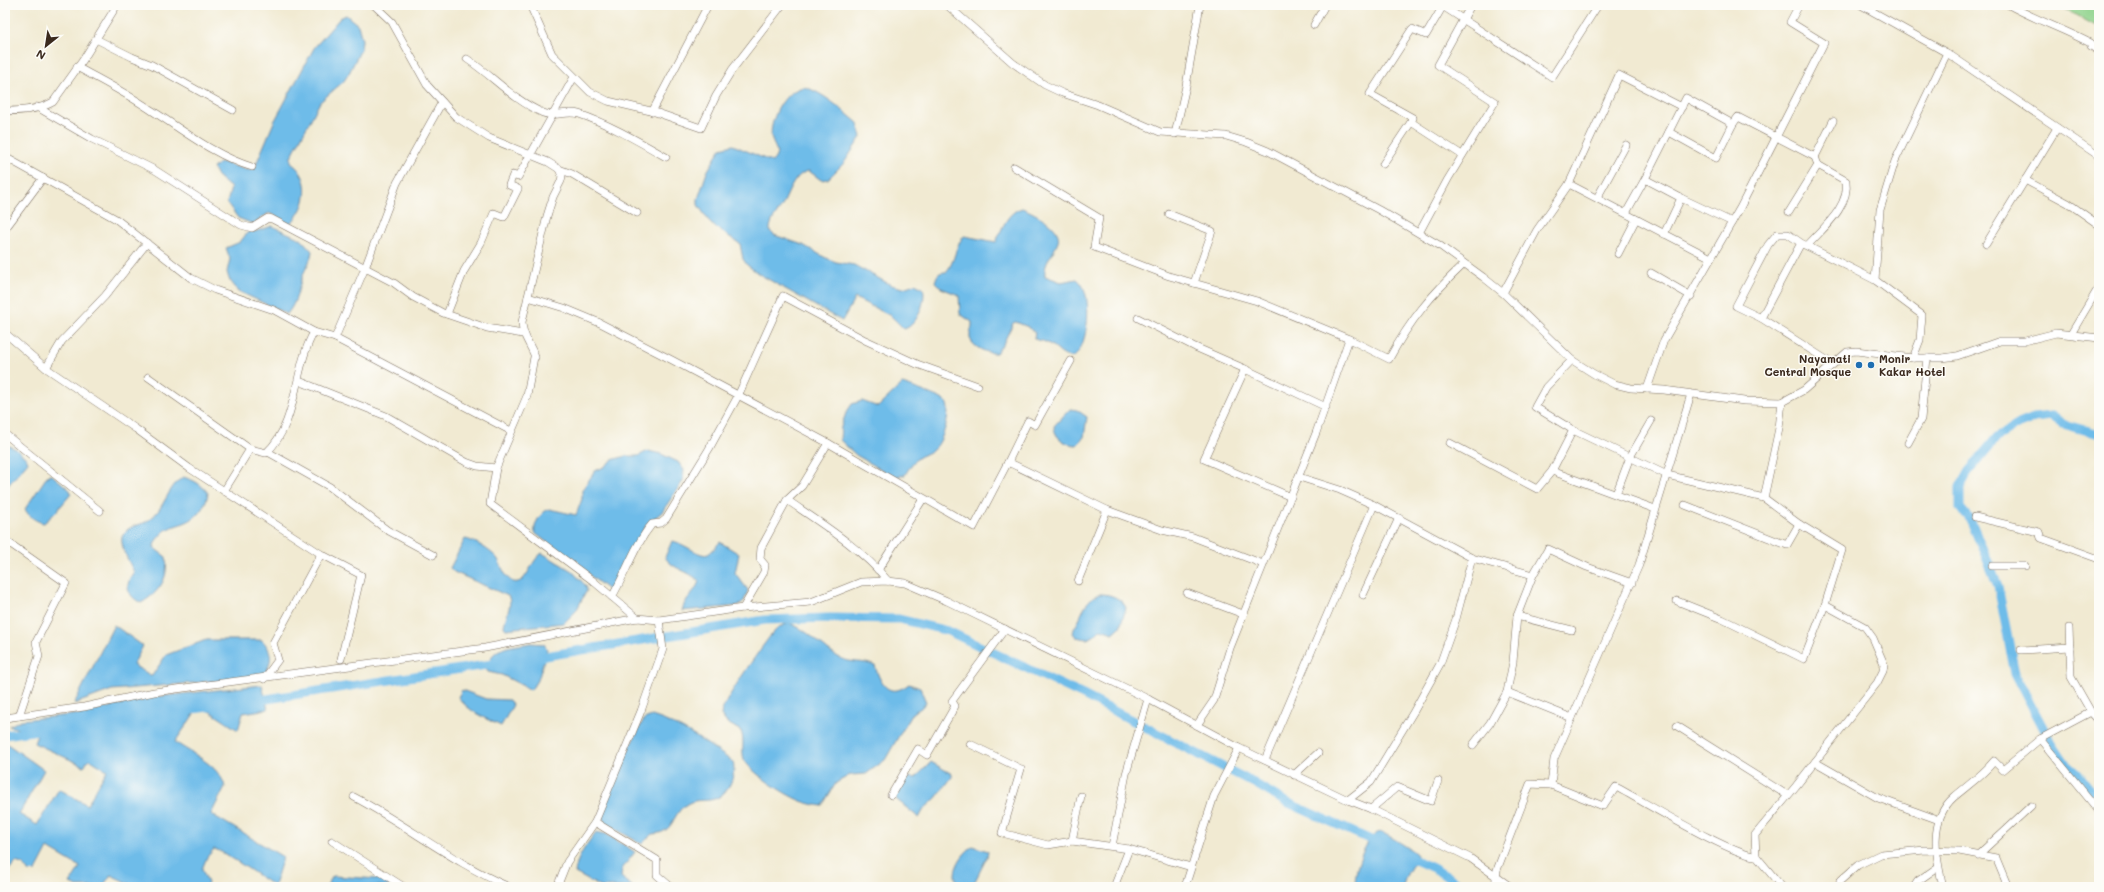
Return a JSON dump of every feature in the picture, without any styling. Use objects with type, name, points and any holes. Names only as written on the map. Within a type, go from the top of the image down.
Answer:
[{"type":"street","points":[[5,111],[37,107],[53,102],[77,68],[117,5]]},
{"type":"street","points":[[374,5],[392,22],[420,76],[456,117],[495,142],[548,162],[559,169],[587,182],[637,213]]},
{"type":"street","points":[[530,5],[552,54],[583,87],[598,97],[652,112],[700,128],[716,96],[732,70],[782,5]]},
{"type":"street","points":[[652,112],[708,5]]},
{"type":"street","points":[[947,5],[1013,63],[1045,85],[1072,97],[1098,105],[1143,126],[1160,132],[1226,136],[1246,142],[1268,151],[1419,233],[1439,245],[1503,293],[1572,360],[1594,374],[1614,384],[1631,388],[1744,401],[1782,402],[1804,390],[1847,352],[1856,351],[1913,358],[1927,358],[1957,356],[2000,341],[2025,341],[2056,333],[2099,338]]},
{"type":"street","points":[[1175,134],[1186,86],[1200,5]]},
{"type":"street","points":[[1314,25],[1325,5]]},
{"type":"street","points":[[1419,233],[1462,155],[1495,102],[1438,64],[1471,5]]},
{"type":"street","points":[[1383,164],[1414,118],[1370,94],[1412,29],[1426,35],[1442,6],[1552,77],[1598,5]]},
{"type":"street","points":[[1647,389],[1664,340],[1732,222],[1824,43],[1790,22],[1799,5]]},
{"type":"street","points":[[1861,5],[1947,53],[2099,156]]},
{"type":"street","points":[[2009,5],[2054,27],[2066,30],[2092,44],[2091,46],[2099,51]]},
{"type":"street","points":[[96,39],[152,65],[233,110]]},
{"type":"street","points":[[1875,280],[1880,210],[1895,161],[1947,53]]},
{"type":"street","points":[[466,59],[517,99],[551,116],[567,112],[578,114],[612,127],[666,157]]},
{"type":"street","points":[[77,68],[145,106],[220,153],[252,167]]},
{"type":"street","points":[[1503,293],[1537,230],[1570,184],[1619,75],[1682,107]]},
{"type":"street","points":[[447,314],[464,271],[481,243],[494,212],[504,217],[518,189],[509,185],[514,175],[518,176],[529,154],[574,77]]},
{"type":"street","points":[[1626,213],[1686,98],[1733,124]]},
{"type":"street","points":[[335,338],[365,268],[397,183],[442,102]]},
{"type":"street","points":[[37,107],[92,139],[155,170],[241,225],[252,228],[268,218],[272,219],[394,283],[425,304],[447,314],[488,328],[523,334]]},
{"type":"street","points":[[1669,132],[1716,158],[1738,117],[1815,157],[1818,165],[1846,181],[1847,191],[1843,203],[1836,214],[1804,245],[1761,318]]},
{"type":"street","points":[[1815,157],[1833,121]]},
{"type":"street","points":[[1411,122],[1462,155]]},
{"type":"street","points":[[1986,244],[2057,128]]},
{"type":"street","points":[[1597,198],[1626,145]]},
{"type":"street","points":[[5,157],[111,216],[191,278],[215,290],[274,310],[314,332],[335,338],[512,431]]},
{"type":"street","points":[[1789,212],[1818,165]]},
{"type":"street","points":[[1014,166],[1099,218],[1094,247],[1169,276],[1257,301],[1349,339],[1389,359],[1407,327],[1426,301],[1464,264]]},
{"type":"street","points":[[559,169],[562,176],[561,181],[553,197],[547,216],[522,322],[523,334],[534,351],[535,357],[527,396],[496,468],[490,504],[592,580],[637,618]]},
{"type":"street","points":[[5,229],[44,178]]},
{"type":"street","points":[[1645,179],[1732,222]]},
{"type":"street","points":[[2025,180],[2068,203],[2099,225]]},
{"type":"street","points":[[1570,184],[1711,258]]},
{"type":"street","points":[[1664,234],[1681,198]]},
{"type":"street","points":[[1169,214],[1212,231],[1194,283]]},
{"type":"street","points":[[1618,254],[1636,219]]},
{"type":"street","points":[[1833,364],[1761,318],[1736,306],[1758,262],[1777,234],[1788,234],[1804,245],[1875,280],[1922,315],[1920,340],[1913,358]]},
{"type":"street","points":[[46,368],[62,342],[105,296],[147,243]]},
{"type":"street","points":[[1652,273],[1690,296]]},
{"type":"street","points":[[2071,334],[2099,287]]},
{"type":"street","points":[[612,597],[624,578],[637,546],[652,524],[661,523],[666,519],[709,449],[738,396],[783,296],[865,340],[917,364],[978,386]]},
{"type":"street","points":[[528,297],[564,308],[600,323],[828,443],[974,527],[1028,421],[1035,425],[1071,361]]},
{"type":"street","points":[[1138,318],[1195,347],[1326,407]]},
{"type":"street","points":[[268,452],[282,428],[299,381],[304,357],[314,332]]},
{"type":"street","points":[[5,333],[46,368],[224,491],[322,554],[361,575],[341,659]]},
{"type":"street","points":[[1197,725],[1214,700],[1230,648],[1326,407],[1349,339]]},
{"type":"street","points":[[1908,443],[1921,419],[1927,358]]},
{"type":"street","points":[[1572,360],[1546,387],[1535,407],[1573,430],[1667,475],[1764,498],[1799,524],[1842,550],[1825,605],[1804,659],[1722,619],[1677,601]]},
{"type":"street","points":[[1245,369],[1204,459],[1291,497]]},
{"type":"street","points":[[148,377],[250,449],[262,453],[268,452],[330,487],[387,530],[433,555]]},
{"type":"street","points":[[299,381],[386,416],[466,462],[477,466],[496,468]]},
{"type":"street","points":[[1551,785],[1554,759],[1639,565],[1691,394]]},
{"type":"street","points":[[1764,498],[1779,428],[1782,402]]},
{"type":"street","points":[[1616,494],[1630,457],[1651,421]]},
{"type":"street","points":[[1450,444],[1538,489],[1552,471],[1573,430]]},
{"type":"street","points":[[5,434],[100,511]]},
{"type":"street","points":[[742,608],[764,572],[765,565],[760,559],[761,548],[787,500],[802,486],[828,443]]},
{"type":"street","points":[[224,491],[250,449]]},
{"type":"street","points":[[1008,462],[1107,510],[1162,530],[1193,537],[1264,564]]},
{"type":"street","points":[[1552,471],[1655,509]]},
{"type":"street","points":[[1299,477],[1340,490],[1374,505],[1436,540],[1472,558],[1533,575]]},
{"type":"street","points":[[878,570],[923,499]]},
{"type":"street","points":[[787,500],[826,526],[878,570],[888,581]]},
{"type":"street","points":[[1265,760],[1374,505]]},
{"type":"street","points":[[1685,505],[1787,545],[1799,524]]},
{"type":"street","points":[[1078,581],[1107,510]]},
{"type":"street","points":[[1975,517],[2039,532],[2041,538],[2099,559]]},
{"type":"street","points":[[1363,595],[1399,518]]},
{"type":"street","points":[[5,540],[66,583],[36,642],[39,656],[19,716]]},
{"type":"street","points":[[1473,745],[1490,723],[1507,692],[1513,662],[1517,616],[1533,575],[1548,549],[1587,567],[1632,583]]},
{"type":"street","points":[[264,679],[278,660],[273,643],[322,554]]},
{"type":"street","points":[[1348,800],[1371,782],[1414,712],[1440,664],[1456,619],[1472,558]]},
{"type":"street","points":[[1992,566],[2025,566]]},
{"type":"street","points":[[5,718],[84,707],[154,692],[264,679],[485,648],[637,618],[660,623],[742,608],[811,602],[861,582],[888,581],[905,583],[920,588],[1148,699],[1154,704],[1294,775],[1348,800],[1371,808],[1470,858],[1511,887]]},
{"type":"street","points":[[1187,593],[1243,614]]},
{"type":"street","points":[[1782,887],[1756,856],[1755,835],[1877,683],[1883,671],[1884,664],[1873,638],[1865,627],[1825,605]]},
{"type":"street","points":[[1517,616],[1572,630]]},
{"type":"street","points":[[556,887],[567,862],[594,822],[641,711],[663,650],[660,623]]},
{"type":"street","points":[[2069,628],[2071,677],[2099,721]]},
{"type":"street","points":[[891,795],[918,749],[927,755],[955,706],[952,701],[1005,630]]},
{"type":"street","points":[[2020,650],[2070,647]]},
{"type":"street","points":[[1507,692],[1572,718]]},
{"type":"street","points":[[1112,846],[1126,774],[1148,699]]},
{"type":"street","points":[[1943,887],[1936,850],[1939,820],[1946,806],[1953,798],[1985,772],[1994,762],[2003,770],[2040,739],[2092,712]]},
{"type":"street","points":[[1677,726],[1787,796]]},
{"type":"street","points":[[2040,739],[2099,811]]},
{"type":"street","points":[[970,744],[1021,769],[1002,833],[1048,845],[1072,841],[1129,849],[1191,867]]},
{"type":"street","points":[[1185,887],[1214,796],[1239,748]]},
{"type":"street","points":[[1294,775],[1318,753]]},
{"type":"street","points":[[1815,762],[1878,798],[1939,820]]},
{"type":"street","points":[[1371,808],[1397,787],[1431,801],[1438,781]]},
{"type":"street","points":[[1495,887],[1497,870],[1530,784],[1551,785],[1603,806],[1616,787],[1724,845],[1750,856],[1756,856]]},
{"type":"street","points":[[1072,841],[1081,796]]},
{"type":"street","points":[[354,797],[381,812],[459,861],[509,887]]},
{"type":"street","points":[[1978,855],[2031,806]]},
{"type":"street","points":[[594,822],[657,860],[657,876],[671,887]]},
{"type":"street","points":[[332,841],[404,887]]},
{"type":"street","points":[[1114,887],[1129,849]]},
{"type":"street","points":[[1840,881],[1858,865],[1874,856],[1910,850],[1936,850],[1959,851],[1996,858],[2008,887]]},
{"type":"street","points":[[1914,887],[1918,881],[1938,867]]},
{"type":"green space","points":[[2057,5],[2099,5],[2099,21],[2096,26]]},
{"type":"water","points":[[346,15],[358,25],[362,40],[361,49],[344,81],[320,102],[291,157],[291,163],[303,176],[305,184],[306,193],[301,209],[290,224],[269,213],[253,224],[238,218],[227,203],[231,188],[217,176],[213,168],[221,162],[247,170],[254,169],[274,122],[314,48],[340,18]]},
{"type":"water","points":[[804,87],[811,89],[825,97],[858,123],[861,137],[844,163],[828,179],[821,180],[809,171],[799,176],[795,180],[782,206],[772,221],[770,231],[774,235],[803,245],[836,262],[854,265],[891,285],[903,288],[915,284],[923,288],[924,299],[920,312],[909,327],[904,329],[891,316],[855,298],[842,321],[759,274],[747,265],[743,259],[740,244],[711,224],[698,205],[698,199],[707,172],[721,148],[733,145],[772,162],[777,151],[771,138],[774,119],[780,105],[785,99],[797,89]]},
{"type":"water","points":[[1022,208],[1046,221],[1056,231],[1058,236],[1058,242],[1049,258],[1045,276],[1061,282],[1077,279],[1082,285],[1086,295],[1088,318],[1086,330],[1079,351],[1074,357],[1064,355],[1044,341],[1037,340],[1034,338],[1035,333],[1028,327],[1016,322],[1013,323],[1003,344],[996,353],[977,347],[970,338],[972,322],[960,314],[959,295],[941,288],[935,282],[938,274],[946,272],[949,268],[958,245],[964,236],[996,242],[1012,213]]},
{"type":"water","points":[[272,226],[301,239],[312,251],[311,258],[303,275],[295,300],[287,314],[238,291],[229,279],[227,272],[230,259],[226,248],[240,242],[248,232],[257,231]]},
{"type":"water","points":[[902,384],[945,401],[948,410],[948,417],[944,431],[936,447],[916,460],[910,466],[905,475],[895,477],[856,455],[840,440],[841,427],[846,413],[852,404],[862,401],[878,407]]},
{"type":"water","points":[[1070,409],[1077,410],[1087,417],[1084,437],[1077,445],[1069,444],[1061,440],[1056,434],[1054,426]]},
{"type":"water","points":[[5,444],[16,449],[27,459],[28,462],[5,489]]},
{"type":"water","points":[[648,451],[661,454],[678,462],[684,470],[683,481],[662,512],[646,525],[610,591],[535,533],[536,522],[549,509],[576,515],[582,499],[582,490],[595,471],[604,467],[612,460],[626,456],[638,456]]},
{"type":"water","points":[[48,475],[52,475],[70,490],[71,494],[55,513],[44,523],[33,518],[25,509]]},
{"type":"water","points":[[183,477],[194,481],[203,487],[208,493],[206,500],[203,508],[195,517],[188,522],[166,530],[156,540],[154,548],[166,557],[166,572],[162,584],[158,589],[148,599],[141,603],[130,594],[128,588],[129,581],[134,572],[123,548],[123,535],[131,527],[149,520],[159,510],[173,486]]},
{"type":"water","points":[[465,539],[487,549],[494,555],[506,575],[513,582],[522,580],[536,559],[542,553],[572,571],[586,586],[587,590],[576,611],[564,623],[506,629],[504,624],[510,603],[508,596],[454,572],[450,568]]},
{"type":"water","points":[[672,541],[705,555],[711,552],[720,542],[739,554],[735,573],[748,590],[744,601],[737,606],[682,611],[685,602],[699,581],[690,574],[672,565],[665,557]]},
{"type":"water","points":[[1100,594],[1119,599],[1126,608],[1120,627],[1113,633],[1101,629],[1094,636],[1087,639],[1076,637],[1073,633],[1074,629],[1084,608],[1090,599]]},
{"type":"water","points":[[789,623],[804,630],[833,654],[844,660],[866,663],[875,666],[883,684],[891,690],[902,688],[909,684],[920,688],[926,702],[921,708],[912,713],[885,760],[866,774],[850,775],[836,783],[822,806],[798,800],[771,784],[754,771],[744,759],[743,738],[741,731],[726,722],[721,715],[723,708],[735,687],[771,635],[779,627]]},
{"type":"water","points":[[114,625],[143,646],[133,665],[152,676],[166,655],[206,640],[262,640],[270,653],[270,662],[263,677],[112,690],[74,704]]},
{"type":"water","points":[[531,643],[544,644],[547,649],[539,677],[531,690],[502,675],[488,672],[486,669],[489,661],[497,651],[503,648]]},
{"type":"water","points":[[262,685],[268,709],[243,713],[238,730],[200,705],[175,742],[211,766],[222,779],[225,787],[211,814],[283,857],[274,886],[233,859],[214,849],[207,857],[202,869],[208,883],[206,887],[136,887],[111,875],[102,887],[77,887],[70,883],[80,867],[48,848],[36,871],[29,872],[24,865],[16,862],[5,874],[6,743],[44,770],[19,814],[37,825],[59,789],[87,805],[107,770],[89,759],[84,766],[34,743],[37,735],[9,726],[21,720],[80,714],[154,697]]},
{"type":"water","points":[[462,690],[486,699],[509,700],[513,705],[501,726],[478,714],[462,702],[458,697]]},
{"type":"water","points":[[652,716],[673,724],[705,743],[733,762],[734,768],[732,780],[726,791],[710,800],[690,802],[682,808],[669,827],[660,833],[652,834],[642,844],[605,823],[602,817],[603,808],[628,750],[644,719]]},
{"type":"water","points":[[931,762],[952,774],[952,777],[936,798],[924,809],[919,818],[896,799],[896,796],[898,789],[904,781],[910,777],[915,778]]},
{"type":"water","points":[[596,832],[606,834],[635,852],[622,869],[621,877],[633,887],[601,887],[575,873],[577,862]]},
{"type":"water","points":[[1380,832],[1411,850],[1417,855],[1416,859],[1406,877],[1403,887],[1356,887],[1356,873],[1361,856],[1370,840]]},
{"type":"water","points":[[973,846],[988,851],[987,857],[972,887],[963,886],[957,882],[955,877],[956,870],[962,857]]},
{"type":"water","points":[[333,876],[378,879],[387,882],[389,886],[326,887]]},
{"type":"waterway","points":[[2099,434],[2063,424],[2052,416],[2034,418],[2019,424],[1997,437],[1969,471],[1960,487],[1960,508],[1971,521],[1998,586],[2015,674],[2047,735],[2064,761],[2077,772],[2099,802]]},
{"type":"waterway","points":[[533,658],[765,620],[829,618],[899,619],[948,631],[1083,695],[1254,783],[1284,801],[1380,844]]},
{"type":"waterway","points":[[254,701],[499,663]]},
{"type":"waterway","points":[[185,710],[216,706]]},
{"type":"waterway","points":[[5,735],[38,730]]},
{"type":"waterway","points":[[1404,855],[1433,868],[1465,887]]},
{"type":"place","name":"Nayamati Central Mosque","points":[[1859,365]]},
{"type":"place","name":"Monir Kakar Hotel","points":[[1871,365]]}]
